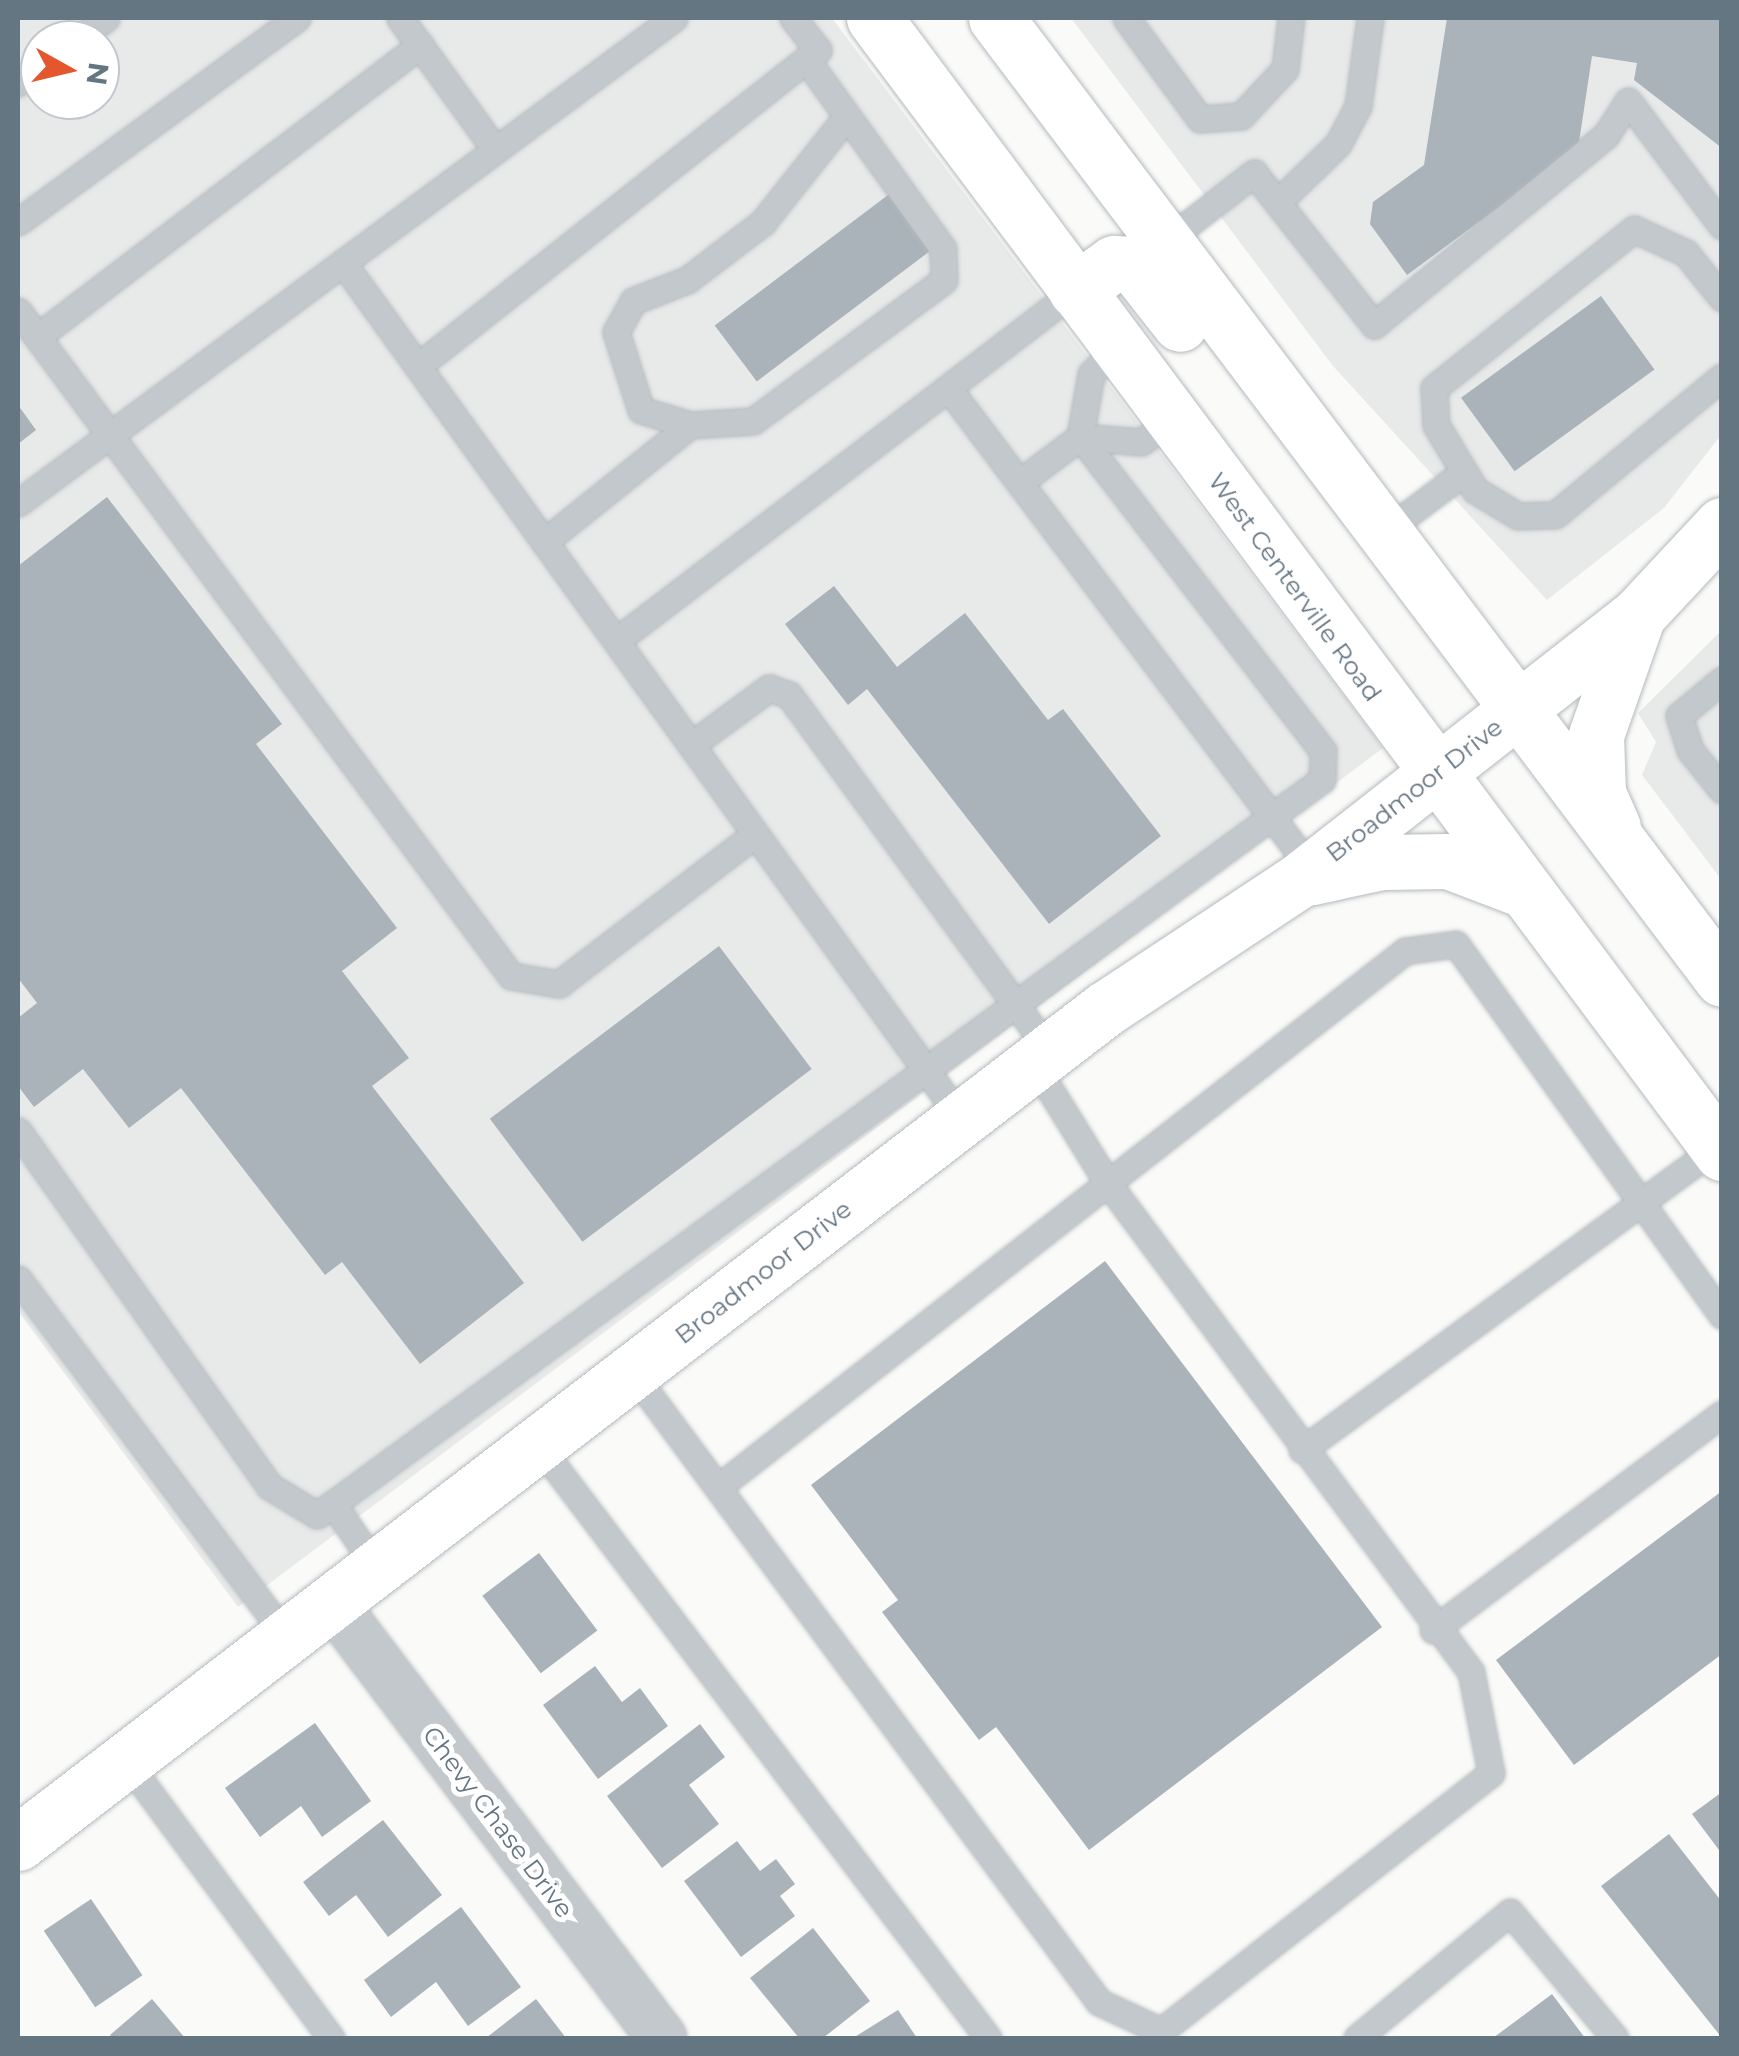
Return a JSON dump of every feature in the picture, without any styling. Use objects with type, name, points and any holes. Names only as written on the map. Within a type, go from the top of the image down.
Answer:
[{"type":"main road","name":"West Centerville Road","points":[[874,18],[1519,888],[1720,1150]]},
{"type":"main road","points":[[996,18],[1722,979]]},
{"type":"main road","points":[[1076,290],[1114,263],[1133,264],[1197,345],[1262,372]]},
{"type":"main road","points":[[1624,852],[1598,793],[1596,735],[1638,615],[1722,525]]},
{"type":"main road","name":"Broadmoor Drive","points":[[18,1843],[334,1606],[1042,1058],[1306,875],[1638,615]]},
{"type":"main road","points":[[1306,875],[1382,862],[1443,861],[1519,888]]},
{"type":"street","name":"Chevy Chase Drive","points":[[334,1606],[662,2038]]},
{"type":"lane","points":[[18,222],[297,18]]},
{"type":"lane","points":[[400,18],[495,149]]},
{"type":"lane","points":[[18,503],[674,18]]},
{"type":"lane","points":[[418,366],[818,50],[793,18]]},
{"type":"lane","points":[[1126,18],[1200,119],[1241,116],[1285,69],[1292,18]]},
{"type":"lane","points":[[1278,202],[1345,131],[1370,18]]},
{"type":"lane","points":[[37,337],[420,45]]},
{"type":"lane","points":[[806,59],[847,116],[943,250],[944,280],[753,421],[690,424],[641,410],[616,332],[633,300],[687,280],[763,222],[847,116]]},
{"type":"lane","points":[[1165,242],[1254,172],[1374,325],[1606,135],[1628,101],[1722,226]]},
{"type":"lane","points":[[1722,298],[1686,252],[1634,229],[1434,388],[1436,425],[1464,472],[1518,516],[1555,514],[1722,377]]},
{"type":"lane","points":[[343,262],[962,1120]]},
{"type":"lane","points":[[616,640],[1076,290]]},
{"type":"lane","points":[[18,310],[511,976],[559,984],[755,834]]},
{"type":"lane","points":[[18,1132],[269,1486],[318,1515],[1016,1009],[1322,780],[1323,751],[1080,437],[1090,374],[1118,347]]},
{"type":"lane","points":[[948,388],[1270,817],[1306,875]]},
{"type":"lane","points":[[1020,482],[1080,437],[1141,442],[1172,420]]},
{"type":"lane","points":[[544,542],[690,424]]},
{"type":"lane","points":[[1382,532],[1464,472]]},
{"type":"lane","points":[[1722,680],[1678,716],[1690,750],[1722,790]]},
{"type":"lane","points":[[632,1372],[721,1485],[1098,2002],[1161,2031],[1491,1772],[1471,1672],[1433,1630],[1107,1182],[1016,1009],[780,688],[691,745]]},
{"type":"lane","points":[[721,1485],[1404,951],[1456,944],[1722,1316]]},
{"type":"lane","points":[[1302,1450],[1639,1200],[1720,1150]]},
{"type":"lane","points":[[18,1278],[288,1640]]},
{"type":"lane","points":[[1433,1630],[1722,1414]]},
{"type":"lane","points":[[540,1446],[988,2038]]},
{"type":"lane","points":[[333,1504],[379,1570]]},
{"type":"lane","points":[[126,1762],[330,2038]]},
{"type":"lane","points":[[1356,2038],[1510,1912],[1615,2038]]},
{"type":"shaded area","points":[[18,18],[832,18],[1383,748],[238,1607],[18,1311]]},
{"type":"shaded area","points":[[1071,18],[1721,18],[1721,435],[1664,508],[1547,600],[1333,366]]},
{"type":"shaded area","points":[[1721,631],[1721,879],[1642,775],[1656,742],[1638,713]]},
{"type":"building","points":[[1447,18],[1722,18],[1722,148],[1634,80],[1637,63],[1592,56],[1578,149],[1407,275],[1370,224],[1373,202],[1424,165]]},
{"type":"building","points":[[892,192],[934,248],[757,382],[715,326]]},
{"type":"building","points":[[1601,296],[1654,370],[1515,471],[1461,398]]},
{"type":"building","points":[[18,405],[36,430],[18,444]]},
{"type":"building","points":[[107,497],[282,724],[256,744],[397,928],[342,971],[409,1058],[372,1086],[524,1283],[420,1364],[342,1262],[325,1275],[181,1088],[129,1128],[83,1069],[34,1107],[18,1086],[18,1018],[37,1003],[18,978],[18,566]]},
{"type":"building","points":[[834,586],[897,667],[965,613],[1048,720],[1063,709],[1161,836],[1049,924],[867,689],[848,705],[785,624]]},
{"type":"building","points":[[719,946],[812,1069],[582,1242],[490,1119]]},
{"type":"building","points":[[1105,1261],[1382,1627],[1089,1850],[996,1727],[979,1740],[882,1612],[898,1600],[811,1485]]},
{"type":"building","points":[[1722,1491],[1722,1654],[1574,1765],[1496,1660]]},
{"type":"building","points":[[539,1553],[597,1630],[541,1673],[482,1596]]},
{"type":"building","points":[[595,1666],[622,1702],[640,1688],[668,1726],[598,1779],[543,1705]]},
{"type":"building","points":[[315,1723],[371,1801],[322,1837],[301,1806],[260,1837],[225,1788]]},
{"type":"building","points":[[700,1724],[725,1757],[689,1785],[719,1824],[662,1868],[607,1796]]},
{"type":"building","points":[[1722,1792],[1722,1854],[1692,1814]]},
{"type":"building","points":[[383,1820],[442,1895],[388,1937],[356,1895],[329,1916],[303,1882]]},
{"type":"building","points":[[1669,1834],[1722,1902],[1722,2038],[1601,1886]]},
{"type":"building","points":[[737,1841],[760,1871],[776,1859],[795,1884],[780,1896],[795,1916],[741,1957],[684,1881]]},
{"type":"building","points":[[91,1899],[142,1975],[95,2007],[44,1931]]},
{"type":"building","points":[[461,1907],[521,1987],[468,2026],[436,1982],[391,2017],[364,1980]]},
{"type":"building","points":[[813,1928],[870,2001],[823,2038],[799,2038],[750,1978]]},
{"type":"building","points":[[1552,1994],[1585,2038],[1493,2038]]},
{"type":"building","points":[[152,1999],[185,2038],[110,2035]]},
{"type":"building","points":[[536,1999],[566,2038],[486,2038]]},
{"type":"building","points":[[898,2010],[917,2038],[853,2038]]}]
